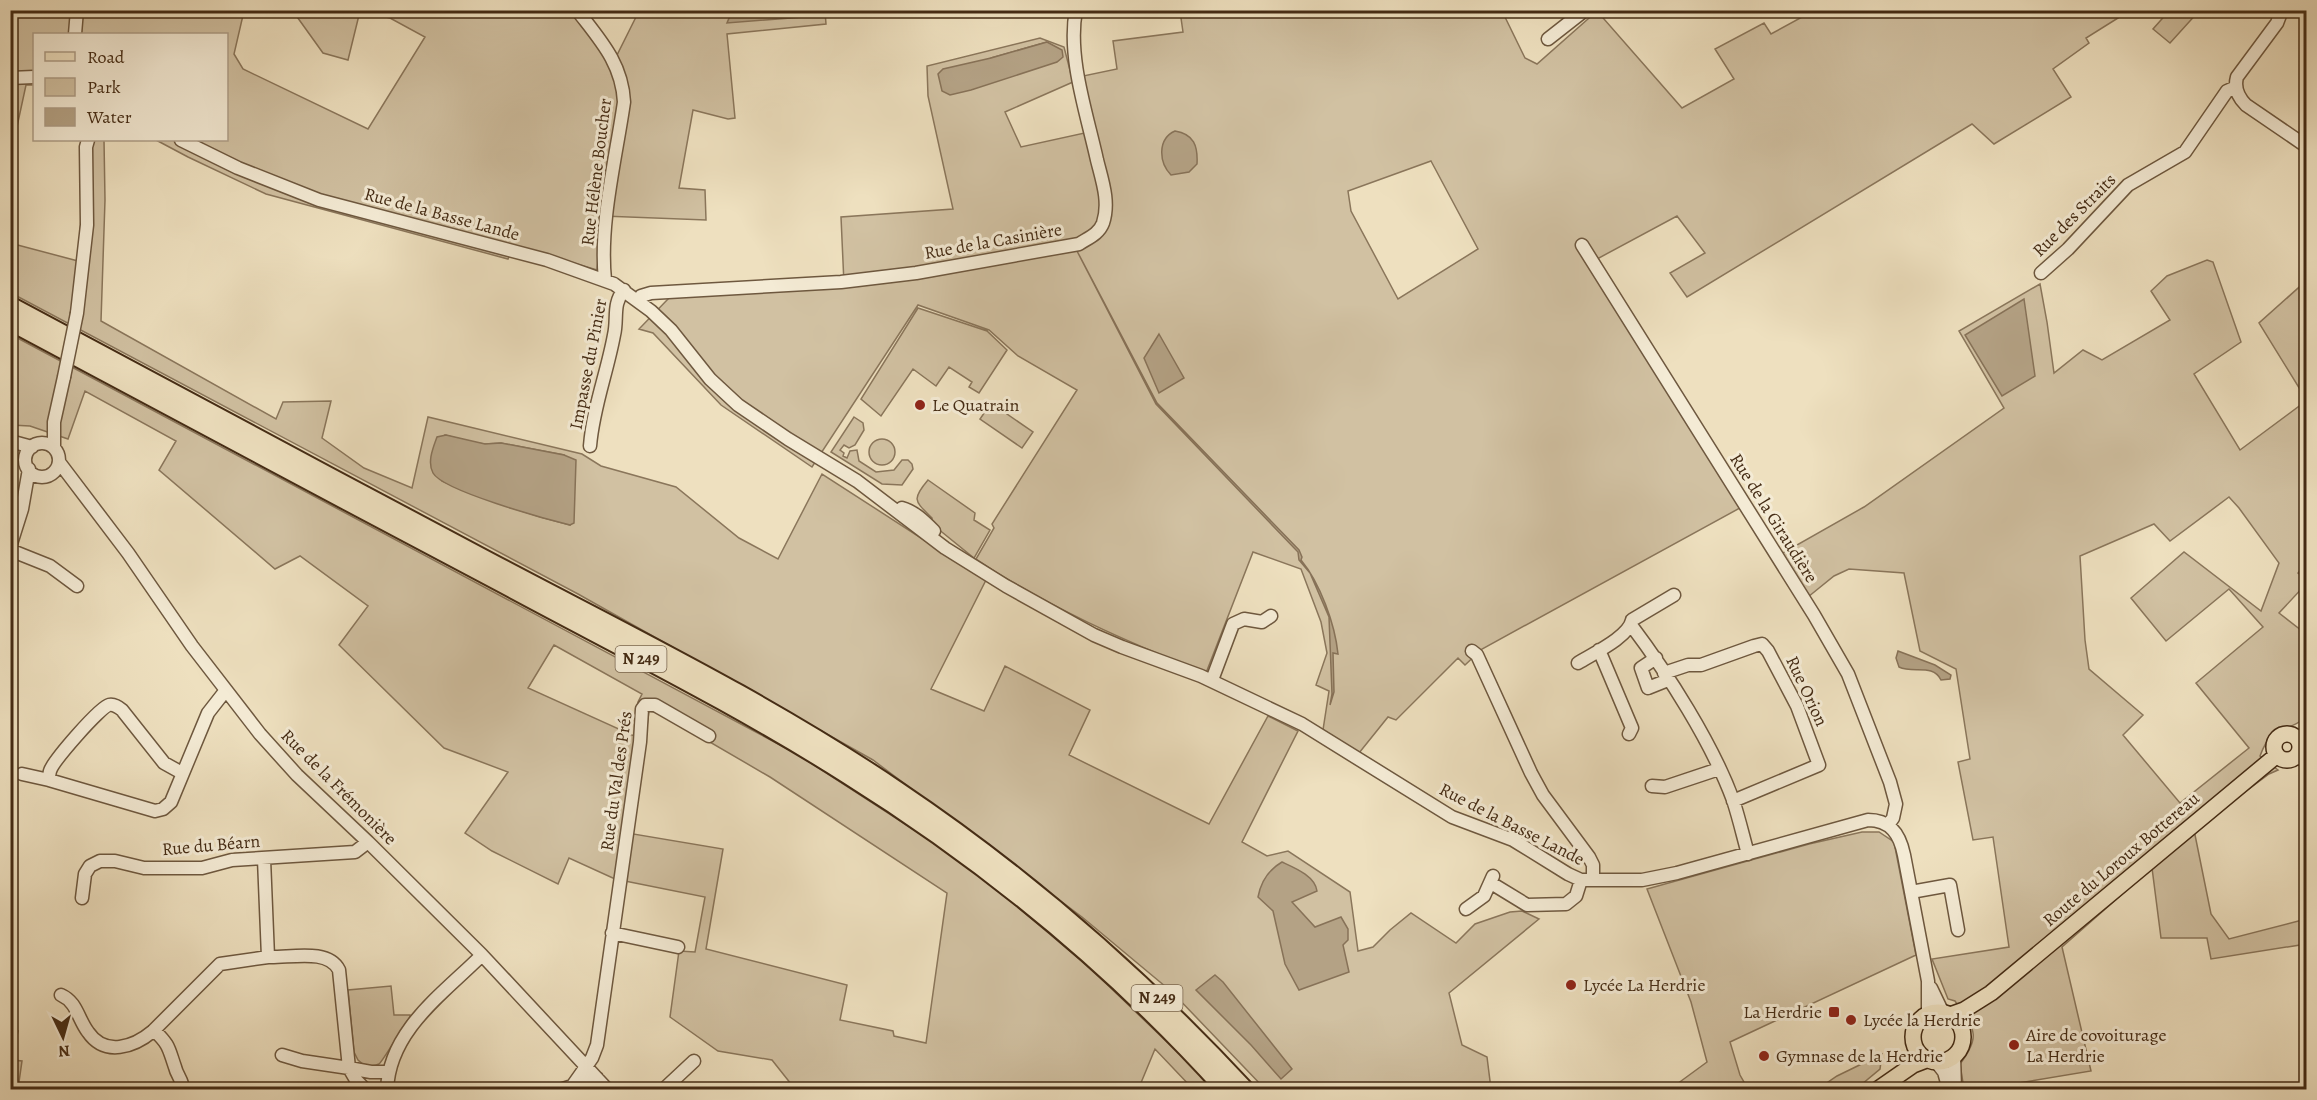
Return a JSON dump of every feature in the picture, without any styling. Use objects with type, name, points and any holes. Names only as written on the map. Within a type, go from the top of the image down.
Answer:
[{"type":"highway","name":"N 249","points":[[10,305],[720,684],[859,765],[962,835],[1062,914],[1162,1004],[1246,1089]]},
{"type":"highway","name":"N 249","points":[[10,322],[715,698],[844,773],[936,835],[1036,911],[1130,994],[1226,1089]]},
{"type":"main road","name":"Route du Loroux Bottereau","points":[[1947,1014],[1964,1010],[1991,993],[2277,755],[2275,743],[2280,736],[2301,734]]},
{"type":"main road","points":[[2277,755],[2286,760],[2301,758],[2299,745],[2301,734]]},
{"type":"main road","name":"Route du Loroux Bottereau","points":[[1962,1032],[1970,1018],[1991,993]]},
{"type":"main road","points":[[1880,1088],[1913,1065],[1954,1056],[1962,1045],[1962,1032],[1960,1025],[1947,1014],[1926,1015],[1916,1024],[1912,1037],[1913,1044],[1920,1056],[1931,1061]]},
{"type":"main road","points":[[1880,1088],[1884,1080],[1906,1057],[1913,1044]]},
{"type":"street","points":[[75,33],[77,10]]},
{"type":"street","name":"Rue Hélène Boucher","points":[[577,10],[605,47],[618,69],[624,86],[624,102],[606,225],[603,261],[605,280]]},
{"type":"street","name":"Rue de la Casinière","points":[[638,300],[647,294],[841,282],[916,273],[1079,244],[1096,234],[1103,223],[1106,196],[1076,64],[1074,22],[1076,10]]},
{"type":"street","points":[[1548,39],[1585,10]]},
{"type":"street","name":"Rue des Straits","points":[[2041,273],[2068,249],[2128,185],[2185,152],[2227,91],[2236,87],[2237,77],[2277,23],[2282,10]]},
{"type":"street","points":[[10,78],[33,77]]},
{"type":"street","points":[[2236,87],[2241,100],[2246,105],[2307,146]]},
{"type":"street","points":[[77,586],[50,566],[10,549],[26,491],[36,470],[36,445],[54,422],[77,313],[87,225],[88,141]]},
{"type":"street","name":"Rue de la Basse Lande","points":[[183,141],[238,168],[319,200],[547,260],[605,280],[624,290],[651,310],[681,342],[710,379],[738,405],[892,506],[907,509],[971,563],[1006,586],[1094,634],[1212,681],[1302,724],[1452,817],[1513,840],[1568,874],[1587,880],[1642,880],[1748,854],[1868,820],[1876,820],[1888,825]]},
{"type":"street","name":"Rue de la Giraudière","points":[[1582,245],[1808,605],[1848,674],[1890,782],[1896,804],[1893,818],[1888,825]]},
{"type":"street","name":"Impasse du Pinier","points":[[590,446],[595,408],[615,334],[617,301],[624,290]]},
{"type":"street","points":[[651,310],[657,299],[665,294]]},
{"type":"street","name":"Rue de la Frémonière","points":[[54,422],[54,448],[59,462],[260,734],[297,775],[482,955],[608,1089]]},
{"type":"street","points":[[13,442],[54,448]]},
{"type":"street","points":[[13,442],[36,470],[76,484]]},
{"type":"street","points":[[36,470],[55,471],[59,462]]},
{"type":"street","points":[[1578,663],[1622,635],[1631,625],[1632,620],[1674,595]]},
{"type":"street","points":[[1212,681],[1233,624],[1244,619],[1262,622],[1271,616]]},
{"type":"street","points":[[1631,625],[1656,658],[1703,736],[1733,801],[1748,854]]},
{"type":"street","name":"Rue Orion","points":[[1666,677],[1688,665],[1701,665],[1754,646],[1762,645],[1768,651],[1797,705],[1819,765],[1733,801]]},
{"type":"street","points":[[1599,650],[1632,728],[1629,734]]},
{"type":"street","points":[[1466,909],[1478,901],[1492,880],[1527,905],[1566,904],[1576,896],[1587,880],[1593,865],[1543,795],[1478,657],[1472,651]]},
{"type":"street","points":[[1656,658],[1641,668],[1648,688],[1666,677]]},
{"type":"street","points":[[22,774],[155,811],[163,808],[171,802],[208,713],[226,690]]},
{"type":"street","points":[[49,780],[50,769],[101,709],[109,705],[118,706],[164,763],[182,773]]},
{"type":"street","name":"Rue du Val des Prés","points":[[573,1085],[595,1053],[640,742],[642,709],[645,705],[655,705],[709,736]]},
{"type":"street","points":[[1652,786],[1665,787],[1719,769]]},
{"type":"street","points":[[1888,825],[1901,841],[1928,981],[1926,1015]]},
{"type":"street","name":"Rue du Béarn","points":[[82,898],[85,874],[90,866],[100,861],[115,861],[144,868],[202,868],[232,860],[355,852],[368,842]]},
{"type":"street","points":[[264,859],[268,957]]},
{"type":"street","points":[[1911,892],[1950,885],[1958,930]]},
{"type":"street","points":[[612,933],[678,947]]},
{"type":"street","points":[[387,1089],[387,1072],[407,1031],[422,1013],[482,955]]},
{"type":"street","points":[[61,995],[67,998],[79,1012],[88,1034],[102,1044],[123,1048],[141,1041],[154,1030],[220,964],[268,957],[327,957],[335,962],[339,970],[349,1068],[356,1080],[366,1089]]},
{"type":"street","points":[[1928,981],[1947,1014]]},
{"type":"street","points":[[154,1030],[169,1045],[175,1067],[183,1081],[183,1089]]},
{"type":"street","points":[[282,1055],[302,1061],[371,1072],[387,1072]]},
{"type":"street","points":[[1954,1056],[1955,1089]]},
{"type":"street","points":[[667,1088],[694,1061]]},
{"type":"street","points":[[1931,1061],[1944,1072],[1949,1089]]},
{"type":"street","points":[[560,1089],[597,1078]]},
{"type":"green space","points":[[2111,10],[2118,18],[2086,38],[2089,43],[2053,69],[2071,97],[1994,144],[1972,124],[1687,297],[1670,273],[1705,253],[1677,216],[1597,259],[1749,503],[1482,649],[1465,665],[1458,658],[1396,720],[1388,717],[1359,753],[1323,730],[1329,691],[1316,685],[1327,653],[1321,622],[1301,569],[1253,552],[1206,673],[1147,649],[1059,608],[976,559],[994,528],[992,524],[1077,390],[1018,356],[989,330],[918,305],[812,467],[721,405],[653,333],[639,329],[669,298],[844,284],[841,217],[953,209],[928,96],[927,66],[1040,38],[1064,47],[1073,82],[1005,112],[1021,147],[1094,131],[1083,76],[1117,69],[1113,41],[1183,32],[1180,11],[1502,11],[1525,58],[1537,64],[1597,11],[1682,108],[1734,79],[1715,49],[1764,23],[1771,34],[1813,11]],"holes":[[[1047,42],[942,91],[991,58]],[[1431,161],[1478,249],[1398,299],[1351,211],[1348,191]]]},
{"type":"green space","points":[[10,11],[244,11],[234,54],[243,69],[368,129],[425,37],[390,18],[360,11],[580,11],[616,57],[639,11],[825,11],[826,24],[727,34],[735,118],[728,119],[693,110],[679,188],[705,190],[706,220],[603,216],[597,270],[514,245],[508,259],[266,194],[158,141],[228,141],[228,33],[33,33],[33,85],[26,85],[15,136],[11,134]]},
{"type":"green space","points":[[283,11],[360,11],[348,60],[323,53],[295,14]]},
{"type":"green space","points":[[2169,11],[2199,11],[2170,43],[2153,29]]},
{"type":"green space","points":[[81,141],[104,141],[105,200],[101,321],[276,419],[283,402],[331,401],[322,438],[364,468],[412,488],[428,417],[582,454],[601,466],[676,487],[739,538],[778,559],[822,474],[986,580],[931,689],[984,711],[1005,666],[1090,710],[1069,755],[1209,824],[1268,716],[1298,731],[1242,842],[1267,856],[1288,851],[1350,892],[1358,951],[1373,947],[1411,913],[1456,943],[1475,924],[1510,912],[1522,911],[1539,919],[1449,993],[1462,1045],[1487,1057],[1491,1089],[1265,1089],[1172,992],[1082,917],[873,760],[578,594],[11,293],[10,243],[78,261],[82,204]],"holes":[[[445,435],[485,444],[501,443],[564,455],[570,525],[505,506],[442,481]]]},
{"type":"green space","points":[[2207,260],[2213,262],[2241,342],[2194,374],[2240,450],[2306,401],[2306,406],[2300,413],[2306,419],[2306,563],[2298,573],[2306,578],[2306,584],[2279,613],[2306,634],[2306,717],[2274,733],[2265,745],[2260,756],[2278,770],[2269,774],[2194,830],[2211,914],[2229,939],[2306,919],[2306,944],[2211,959],[2207,938],[2161,938],[2152,868],[2062,947],[2091,1071],[1983,1089],[1964,1089],[1960,1064],[1971,1046],[1973,1032],[1955,1001],[1948,999],[1932,959],[2009,947],[1993,837],[1973,840],[1958,762],[1970,759],[1956,669],[1920,651],[1904,573],[1849,569],[1834,576],[1808,597],[1781,554],[1864,507],[2004,408],[1959,331],[2040,284],[2054,373],[2083,350],[2102,360],[2170,320],[2151,291],[2167,276]],"holes":[[[2229,497],[2279,563],[2261,611],[2184,552],[2131,598],[2166,641],[2229,589],[2263,627],[2196,683],[2249,748],[2180,803],[2123,735],[2143,715],[2089,669],[2080,556],[2154,524],[2170,541]]]},
{"type":"green space","points":[[2306,281],[2306,399],[2259,323]]},
{"type":"green space","points":[[918,308],[987,331],[1007,350],[979,393],[969,387],[972,382],[949,367],[936,386],[913,369],[881,416],[861,399]]},
{"type":"green space","points":[[10,334],[797,754],[922,835],[993,886],[1091,969],[1192,1066],[1212,1089],[1193,1089],[1155,1049],[1138,1090],[795,1089],[772,1060],[718,1051],[670,1017],[679,951],[695,952],[705,897],[615,879],[569,858],[558,884],[492,851],[465,833],[508,772],[444,748],[339,645],[368,606],[300,556],[275,569],[159,470],[176,441],[85,391],[68,439],[30,426],[11,425]],"holes":[[[554,645],[642,694],[638,702],[634,736],[528,688]],[[649,711],[660,713],[770,777],[947,893],[926,1043],[894,1036],[893,1031],[840,1020],[847,985],[706,949],[723,849],[633,834]]]},
{"type":"green space","points":[[991,403],[1033,432],[1022,448],[980,419]]},
{"type":"green space","points":[[854,417],[863,423],[864,430],[855,445],[849,448],[844,445],[840,450],[844,453],[843,456],[847,458],[850,451],[857,450],[859,461],[876,472],[894,470],[902,460],[908,460],[913,469],[902,485],[882,484],[831,452]]},
{"type":"green space","points":[[882,439],[891,443],[895,452],[891,461],[882,465],[873,461],[869,452],[873,443]]},
{"type":"green space","points":[[928,480],[975,513],[974,520],[990,530],[974,558],[932,524],[932,518],[919,504],[917,496]]},
{"type":"green space","points":[[1862,832],[1879,832],[1894,842],[1916,955],[1730,1042],[1740,1075],[1748,1089],[1678,1089],[1677,1084],[1707,1062],[1691,1002],[1647,889],[1809,844]]},
{"type":"green space","points":[[391,986],[394,1015],[410,1015],[410,1017],[379,1064],[364,1065],[354,1052],[348,990]]},
{"type":"green space","points":[[10,1030],[18,1031],[12,1060],[22,1061],[18,1089],[11,1089]]},
{"type":"green space","points":[[1882,1054],[1880,1069],[1856,1089],[1818,1089],[1837,1076]]},
{"type":"water","points":[[732,11],[816,11],[816,16],[727,23]]},
{"type":"water","points":[[1047,42],[1062,50],[1063,57],[1057,62],[971,90],[950,95],[942,91],[938,74],[943,69]]},
{"type":"water","points":[[1175,131],[1187,135],[1194,142],[1197,164],[1189,172],[1171,175],[1164,164],[1162,152],[1165,140]]},
{"type":"water","points":[[1077,251],[1157,403],[1299,550],[1301,560],[1308,569],[1326,604],[1336,642],[1338,654],[1333,653],[1334,692],[1330,705],[1332,694],[1329,617],[1310,573],[1299,560],[1298,552],[1156,404]]},
{"type":"water","points":[[2024,299],[2035,376],[2002,396],[1965,335]]},
{"type":"water","points":[[1159,334],[1184,378],[1159,393],[1144,358]]},
{"type":"water","points":[[446,435],[485,444],[501,443],[564,455],[576,460],[574,523],[570,525],[496,504],[441,480],[431,469],[432,450],[437,437]]},
{"type":"water","points":[[1898,651],[1935,665],[1951,675],[1950,679],[1941,680],[1928,670],[1910,670],[1899,667],[1896,658]]},
{"type":"water","points":[[1282,862],[1304,873],[1313,881],[1317,891],[1292,902],[1315,927],[1341,917],[1348,929],[1348,940],[1343,945],[1349,972],[1299,990],[1285,964],[1273,911],[1258,897],[1266,876]]},
{"type":"water","points":[[1215,975],[1292,1069],[1281,1079],[1196,990]]},
{"type":"place","name":"Le Quatrain","points":[[920,405]]},
{"type":"place","name":"Lycée La Herdrie","points":[[1571,985]]},
{"type":"place","name":"La Herdrie","points":[[1834,1012]]},
{"type":"place","name":"Lycée la Herdrie","points":[[1851,1020]]},
{"type":"place","name":"Aire de covoiturage La Herdrie","points":[[2014,1045]]},
{"type":"place","name":"Gymnase de la Herdrie","points":[[1764,1056]]}]
